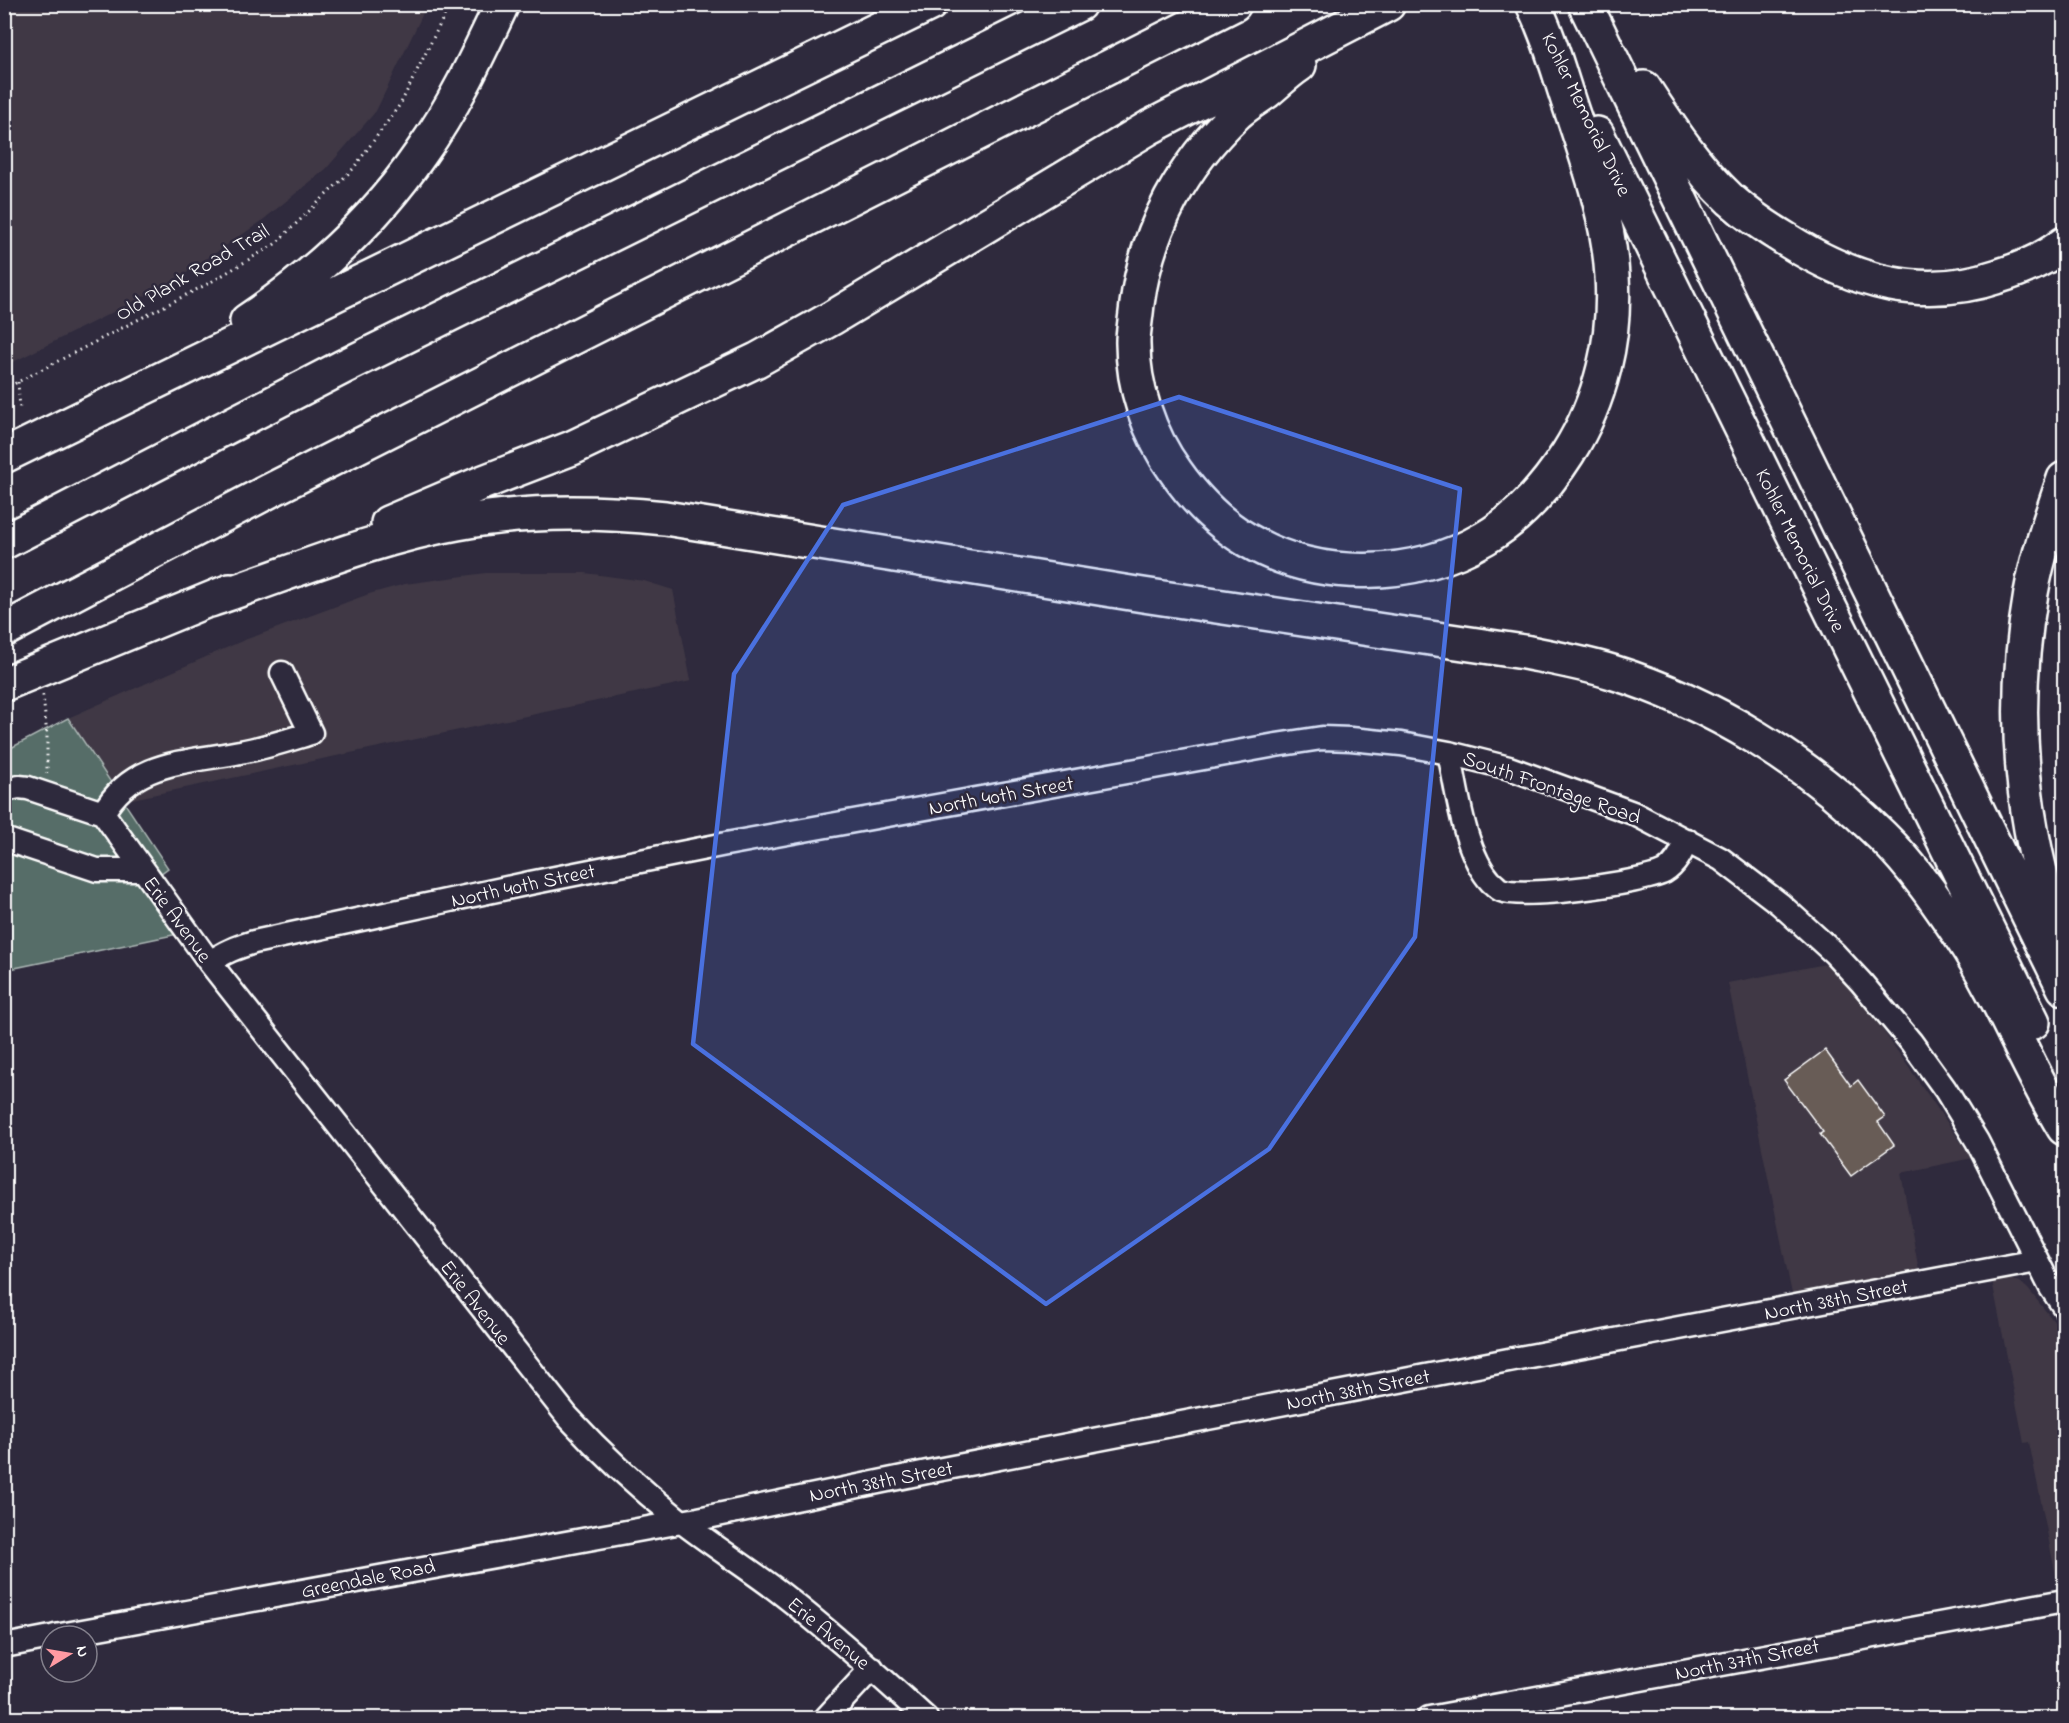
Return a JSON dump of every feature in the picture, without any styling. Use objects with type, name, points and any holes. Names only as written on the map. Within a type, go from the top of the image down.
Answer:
[{"type":"highway","points":[[161,379],[267,307],[311,273],[349,239],[389,195],[421,153],[473,66],[502,4]]},
{"type":"highway","points":[[4,456],[930,4]]},
{"type":"highway","points":[[4,542],[343,367],[1079,4]]},
{"type":"highway","points":[[4,630],[290,480],[1234,4]]},
{"type":"highway","points":[[4,684],[210,600],[484,482],[572,448],[757,360],[832,318],[1149,127],[1388,4]]},
{"type":"highway","points":[[1398,4],[1287,73],[1240,110],[1205,146],[1176,188],[1150,247],[1138,299],[1133,340],[1138,390],[1153,433],[1168,462],[1193,496],[1229,528],[1264,549],[1308,564],[1357,571],[1398,569],[1435,561],[1487,537],[1525,508],[1555,474],[1578,437],[1598,392],[1607,357],[1612,318],[1612,276],[1606,227],[1582,141],[1535,9]]},
{"type":"highway","points":[[1586,4],[1682,145],[1710,178],[1732,201],[1760,223],[1805,252],[1850,274],[1870,280],[1935,289],[1976,284],[2016,271],[2038,261],[2064,244]]},
{"type":"highway","points":[[1586,4],[2064,988]]},
{"type":"highway","name":"Kohler Memorial Drive","points":[[1535,9],[2064,1086]]},
{"type":"highway","points":[[2064,479],[2047,528],[2031,593],[2021,667],[2019,705],[2027,816],[2045,896],[2064,953]]},
{"type":"highway","points":[[210,600],[394,538],[456,523],[530,514],[613,513],[665,518],[1143,595],[1524,652],[1612,672],[1688,701],[1771,746],[1805,769],[1884,837],[1922,882],[1964,941],[2064,1128]]},
{"type":"street","points":[[4,790],[23,787],[102,813],[121,789],[139,775],[154,769],[184,761],[245,751],[311,733],[282,673]]},
{"type":"street","name":"North 40th Street","points":[[210,963],[226,952],[254,942],[530,883],[726,844],[1276,745],[1322,738],[1341,738],[1401,744],[1449,753]]},
{"type":"street","points":[[1449,753],[1466,830],[1479,866],[1501,890],[1527,893],[1598,886],[1662,873],[1672,866],[1688,840]]},
{"type":"street","name":"South Frontage Road","points":[[1449,753],[1509,768],[1633,813],[1721,859],[1780,904],[1862,982],[1911,1042],[1945,1089],[1977,1142],[2037,1262],[2064,1307]]},
{"type":"street","name":"Erie Avenue","points":[[102,813],[210,963],[568,1417],[592,1443],[680,1521],[771,1585],[872,1668],[926,1719]]},
{"type":"street","points":[[4,839],[97,870],[143,870]]},
{"type":"street","name":"North 38th Street","points":[[680,1521],[1507,1360],[2037,1262]]},
{"type":"street","name":"Greendale Road","points":[[99,1628],[680,1521]]},
{"type":"street","name":"North 37th Street","points":[[1429,1719],[2064,1601]]},
{"type":"street","name":"Greendale Road","points":[[4,1646],[39,1639]]},
{"type":"street","points":[[826,1719],[872,1668]]},
{"type":"path","name":"Old Plank Road Trail","points":[[4,389],[120,331],[211,282],[275,244],[353,169],[401,103],[450,4]]},
{"type":"path","points":[[18,382],[20,408]]},
{"type":"path","points":[[43,695],[48,759],[44,794]]},
{"type":"highlighted area","points":[[1179,397],[1460,489],[1415,937],[1269,1149],[1046,1304],[693,1044],[734,674],[843,505]]},
{"type":"shaded area","points":[[5,4],[427,5],[376,111],[326,169],[259,223],[173,282],[5,366]]},
{"type":"shaded area","points":[[486,573],[585,573],[644,581],[673,590],[691,681],[123,801],[68,718],[242,641],[369,594],[405,584]]},
{"type":"shaded area","points":[[1831,963],[1870,1012],[1972,1158],[1901,1173],[1919,1271],[1792,1294],[1728,983]]},
{"type":"shaded area","points":[[1991,1275],[2020,1282],[2064,1334],[2064,1590],[2059,1591],[2029,1442],[2024,1443]]},
{"type":"green space","points":[[68,718],[168,868],[144,886],[178,934],[5,970],[5,751]]},
{"type":"building","points":[[1825,1050],[1851,1086],[1858,1080],[1885,1117],[1878,1122],[1894,1145],[1851,1176],[1820,1134],[1823,1132],[1784,1080]]}]
